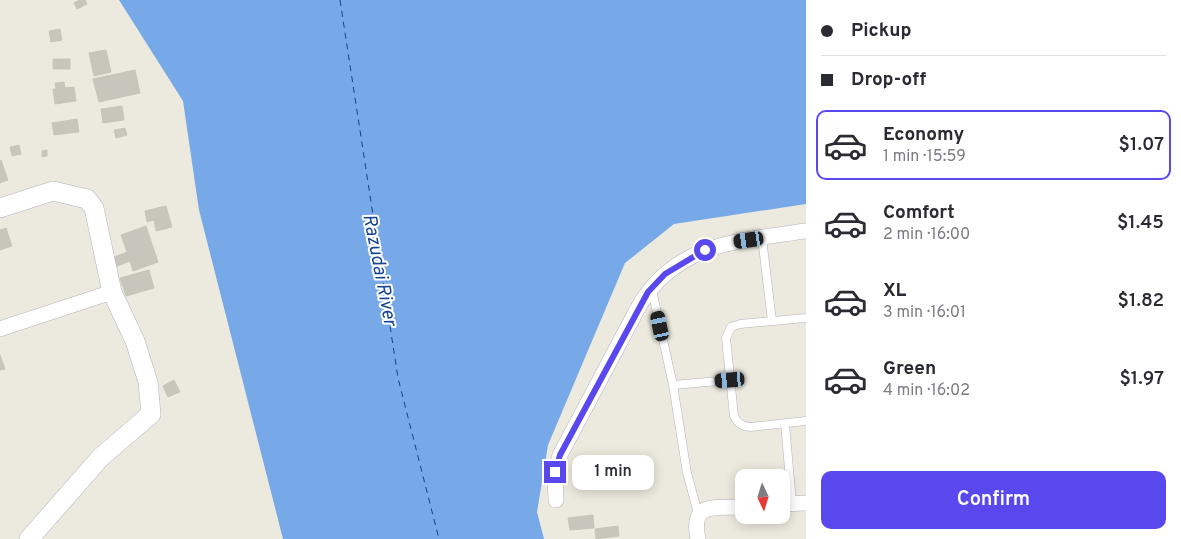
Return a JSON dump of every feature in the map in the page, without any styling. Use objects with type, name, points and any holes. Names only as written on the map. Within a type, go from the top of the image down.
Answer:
[{"type":"street","points":[[0,208],[53,191],[87,199],[94,208],[112,292],[135,340],[148,382],[151,414],[102,457],[29,539]]},
{"type":"street","points":[[556,500],[555,472],[560,455],[639,306],[652,287],[665,274],[705,250],[722,244],[806,231]]},
{"type":"street","points":[[0,329],[112,292]]},
{"type":"street","points":[[698,539],[695,519],[698,513],[706,509],[735,507]]},
{"type":"lane","points":[[762,238],[772,322]]},
{"type":"lane","points":[[652,287],[673,385],[687,474],[698,513]]},
{"type":"lane","points":[[806,318],[740,324],[727,332],[726,350],[734,416],[740,424],[751,427],[806,421]]},
{"type":"lane","points":[[673,385],[730,380]]},
{"type":"lane","points":[[785,424],[793,503]]},
{"type":"water","name":"Razudai River","points":[[119,0],[806,0],[806,204],[674,224],[625,263],[548,445],[537,512],[544,539],[283,539],[199,210],[183,101]]},
{"type":"building","points":[[79,0],[85,0],[87,4],[77,9],[74,3]]},
{"type":"building","points":[[60,29],[62,40],[51,42],[49,31]]},
{"type":"building","points":[[106,50],[111,72],[94,76],[89,53]]},
{"type":"building","points":[[53,59],[70,59],[70,69],[53,69]]},
{"type":"building","points":[[135,70],[140,93],[99,102],[93,79]]},
{"type":"building","points":[[64,82],[65,88],[74,87],[76,101],[55,104],[53,89],[56,89],[55,83]]},
{"type":"building","points":[[122,106],[124,120],[103,123],[101,109]]},
{"type":"building","points":[[77,119],[79,132],[54,135],[52,123]]},
{"type":"building","points":[[125,128],[127,135],[116,138],[114,130]]},
{"type":"building","points":[[19,145],[21,154],[12,156],[10,147]]},
{"type":"building","points":[[47,150],[47,156],[42,157],[42,151]]},
{"type":"building","points":[[0,161],[8,180],[0,183]]},
{"type":"building","points":[[166,206],[172,227],[156,231],[154,220],[147,222],[145,211]]},
{"type":"building","points":[[146,226],[158,262],[133,271],[130,261],[115,267],[112,258],[127,252],[121,235]]},
{"type":"building","points":[[6,228],[12,246],[0,250],[0,230]]},
{"type":"building","points":[[149,270],[154,288],[126,296],[120,278]]},
{"type":"building","points":[[0,355],[5,369],[0,370]]},
{"type":"building","points":[[174,380],[180,392],[168,397],[163,386]]},
{"type":"building","points":[[593,515],[594,528],[570,530],[568,518]]},
{"type":"building","points":[[618,526],[619,536],[596,539],[595,529]]},
{"type":"ferry route","points":[[340,0],[398,378],[439,539]]},
{"type":"route","points":[[555,472],[560,455],[648,292],[665,274],[705,250]]}]
